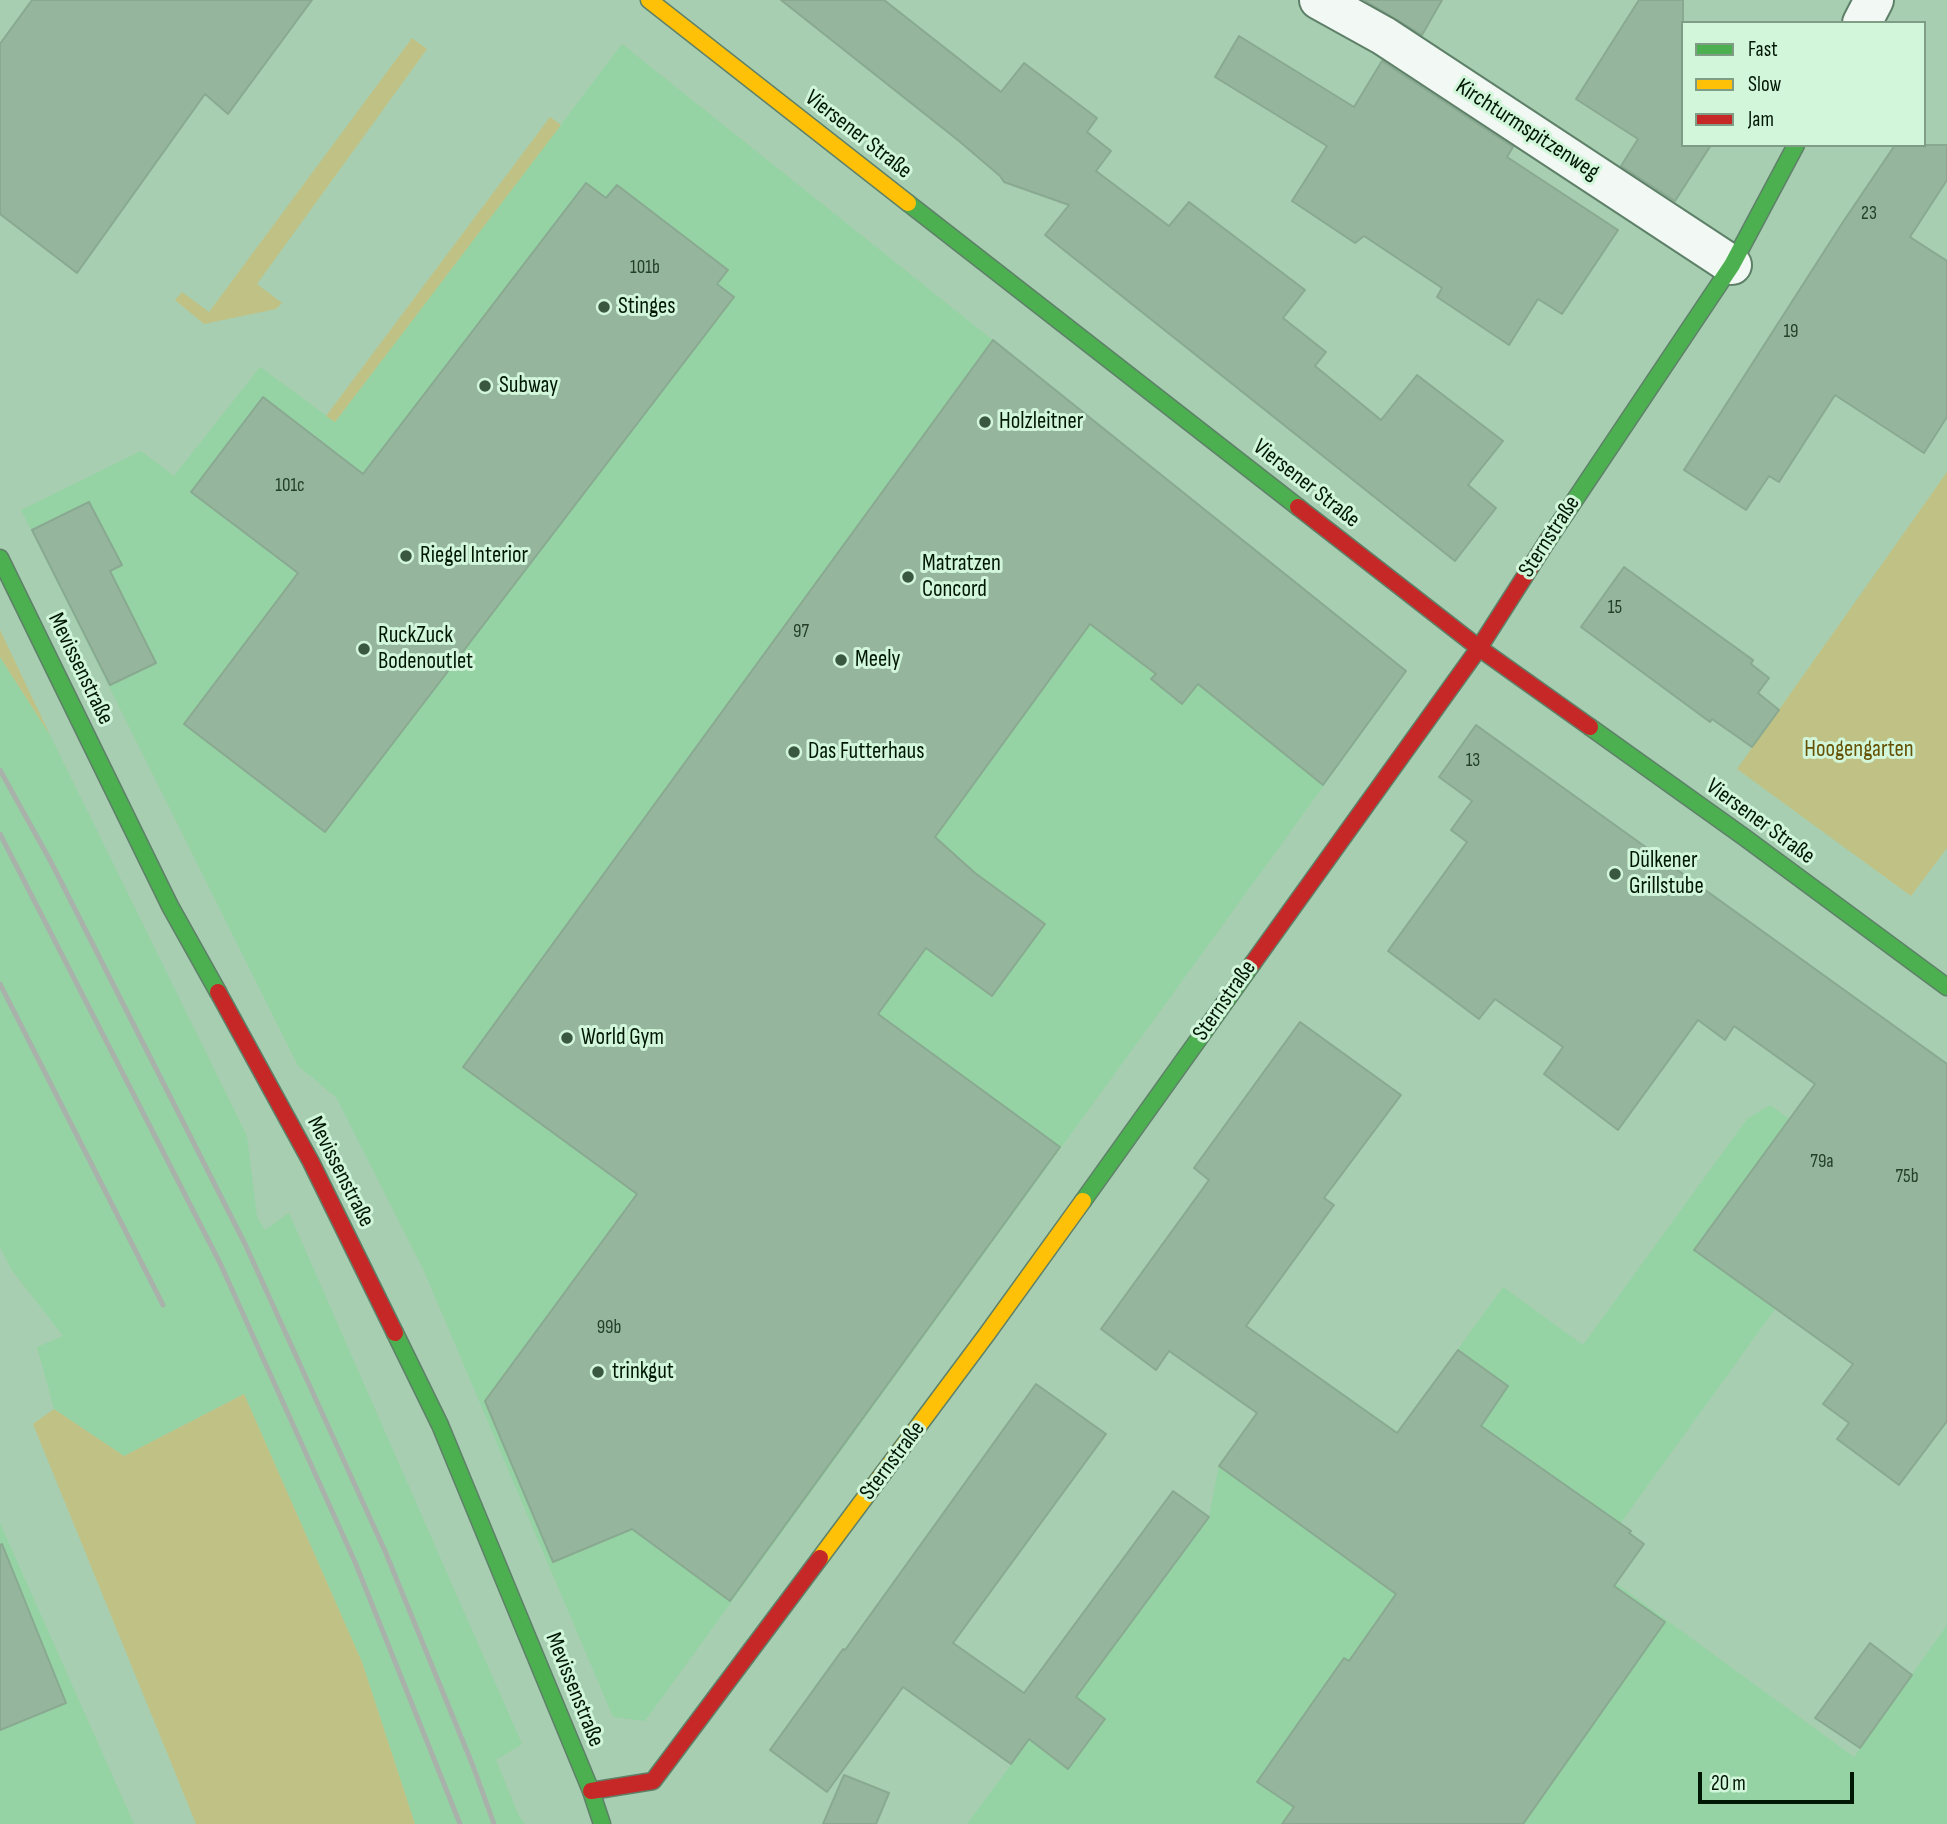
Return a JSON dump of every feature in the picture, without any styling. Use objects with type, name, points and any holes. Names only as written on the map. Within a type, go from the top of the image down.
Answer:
[{"type":"street","name":"Viersener Straße","points":[[649,0],[1479,648],[1744,837],[1947,987]]},
{"type":"street","name":"Kirchturmspitzenweg","points":[[1319,0],[1384,36],[1732,265]]},
{"type":"street","points":[[1863,21],[1874,0]]},
{"type":"street","name":"Sternstraße","points":[[592,1791],[653,1781],[988,1334],[1479,648],[1572,502],[1732,265],[1795,147]]},
{"type":"street","name":"Mevissenstraße","points":[[0,558],[170,906],[311,1162],[440,1425],[592,1791],[602,1824]]},
{"type":"shaded area","points":[[622,44],[1407,671],[645,1721],[613,1717],[424,1271],[336,1097],[298,1066],[21,510],[141,451],[174,476],[260,367],[335,422]]},
{"type":"shaded area","points":[[0,657],[50,735],[247,1136],[257,1217],[265,1230],[289,1213],[522,1744],[496,1760],[519,1816],[525,1824],[415,1824],[362,1662],[244,1394],[124,1456],[54,1409],[37,1347],[63,1336],[11,1269],[0,1247]]},
{"type":"shaded area","points":[[1770,1105],[1789,1119],[1695,1250],[1775,1309],[1588,1568],[1614,1586],[1617,1584],[1854,1757],[1947,1625],[1947,1824],[967,1824],[1050,1712],[1060,1719],[1209,1518],[1219,1464],[1295,1360],[1398,1432],[1503,1287],[1583,1345],[1747,1119]]},
{"type":"shaded area","points":[[0,1523],[134,1824],[0,1824]]},
{"type":"green space","points":[[412,38],[427,49],[257,284],[282,303],[276,309],[204,324],[175,300],[182,292],[209,312]]},
{"type":"green space","points":[[550,117],[561,125],[335,422],[326,416]]},
{"type":"green space","name":"Hoogengarten","points":[[1947,472],[1947,848],[1911,896],[1737,769]]},
{"type":"green space","points":[[0,630],[50,735],[0,657]]},
{"type":"green space","points":[[244,1394],[362,1662],[415,1824],[196,1824],[33,1424],[54,1409],[124,1456]]},
{"type":"building","points":[[32,0],[312,0],[228,114],[205,94],[77,273],[0,214],[0,44]]},
{"type":"building","points":[[781,0],[884,0],[1001,92],[1024,63],[1097,118],[1087,132],[1111,151],[1096,171],[1169,226],[1189,202],[1305,290],[1283,318],[1326,352],[1315,366],[1381,420],[1417,375],[1503,441],[1468,485],[1496,508],[1455,561],[1045,235],[1069,205],[1004,182],[959,141]]},
{"type":"building","points":[[1364,0],[1442,0],[1422,35]]},
{"type":"building","points":[[1639,0],[1683,0],[1681,147],[1710,147],[1675,201],[1621,166],[1638,139],[1576,99]]},
{"type":"building","points":[[1239,36],[1354,107],[1382,61],[1513,147],[1507,157],[1618,230],[1562,314],[1538,299],[1509,345],[1437,297],[1442,288],[1364,236],[1355,243],[1292,201],[1327,146],[1215,77]]},
{"type":"building","points":[[1947,145],[1947,180],[1910,237],[1947,261],[1947,417],[1924,453],[1835,395],[1779,482],[1769,476],[1746,510],[1684,470],[1894,147]]},
{"type":"building","points":[[586,183],[606,198],[617,185],[728,270],[717,284],[734,297],[325,832],[184,724],[298,573],[191,492],[263,397],[363,474]]},
{"type":"building","points":[[993,340],[1406,671],[1323,785],[1198,684],[1182,704],[1151,679],[1156,674],[1090,624],[935,837],[975,873],[1045,924],[992,996],[926,948],[878,1014],[1060,1147],[730,1601],[632,1529],[553,1562],[485,1401],[637,1194],[463,1067]]},
{"type":"building","points":[[89,502],[122,565],[110,571],[156,663],[110,685],[32,530]]},
{"type":"building","points":[[1624,567],[1753,660],[1751,664],[1769,678],[1758,693],[1779,710],[1752,747],[1712,719],[1710,722],[1581,627]]},
{"type":"building","points":[[1476,725],[1947,1064],[1947,1421],[1899,1485],[1837,1439],[1849,1423],[1823,1404],[1853,1364],[1694,1250],[1815,1084],[1734,1026],[1725,1040],[1698,1020],[1618,1130],[1544,1074],[1563,1047],[1495,999],[1479,1019],[1388,951],[1467,842],[1451,830],[1472,801],[1439,777]]},
{"type":"building","points":[[1300,1022],[1401,1095],[1324,1198],[1334,1205],[1246,1326],[1397,1433],[1458,1350],[1508,1386],[1481,1426],[1631,1531],[1629,1533],[1644,1544],[1614,1586],[1665,1622],[1523,1824],[1282,1824],[1294,1807],[1257,1782],[1344,1658],[1349,1661],[1396,1594],[1219,1466],[1257,1413],[1169,1351],[1156,1370],[1101,1329],[1209,1180],[1194,1168]]},
{"type":"building","points":[[1036,1384],[1106,1434],[953,1643],[1024,1693],[1173,1491],[1209,1517],[1076,1697],[1105,1719],[1068,1769],[1029,1739],[1011,1764],[903,1687],[827,1792],[770,1750]]},
{"type":"building","points":[[2,1544],[66,1703],[0,1730],[0,1545]]},
{"type":"building","points":[[1870,1643],[1912,1675],[1860,1748],[1815,1718]]},
{"type":"building","points":[[844,1775],[889,1793],[876,1824],[823,1824]]},
{"type":"railway","points":[[0,770],[51,862],[245,1244],[385,1551],[494,1824]]},
{"type":"railway","points":[[0,834],[220,1263],[355,1562],[460,1824]]},
{"type":"railway","points":[[0,984],[163,1305]]},
{"type":"traffic: fast","points":[[1548,540],[1732,265],[1795,147]]},
{"type":"traffic: fast","points":[[908,203],[1298,507]]},
{"type":"traffic: fast","points":[[0,558],[170,906],[218,992]]},
{"type":"traffic: fast","points":[[1590,727],[1947,987]]},
{"type":"traffic: fast","points":[[1083,1201],[1253,963]]},
{"type":"traffic: fast","points":[[395,1333],[440,1425],[591,1791],[602,1824]]},
{"type":"traffic: slow","points":[[649,0],[908,203]]},
{"type":"traffic: slow","points":[[820,1558],[1083,1201]]},
{"type":"traffic: jam","points":[[1298,507],[1479,648],[1590,727]]},
{"type":"traffic: jam","points":[[1253,963],[1479,648],[1548,540]]},
{"type":"traffic: jam","points":[[218,992],[311,1162],[395,1333]]},
{"type":"traffic: jam","points":[[591,1791],[653,1781],[820,1558]]},
{"type":"place","name":"Stinges","points":[[604,307]]},
{"type":"place","name":"Subway","points":[[485,386]]},
{"type":"place","name":"Holzleitner","points":[[985,422]]},
{"type":"place","name":"Riegel Interior","points":[[406,556]]},
{"type":"place","name":"Matratzen Concord","points":[[908,577]]},
{"type":"place","name":"RuckZuck Bodenoutlet","points":[[364,649]]},
{"type":"place","name":"Meely","points":[[841,660]]},
{"type":"place","name":"Das Futterhaus","points":[[794,752]]},
{"type":"place","name":"Dülkener Grillstube","points":[[1615,874]]},
{"type":"place","name":"World Gym","points":[[567,1038]]},
{"type":"place","name":"trinkgut","points":[[598,1372]]}]
